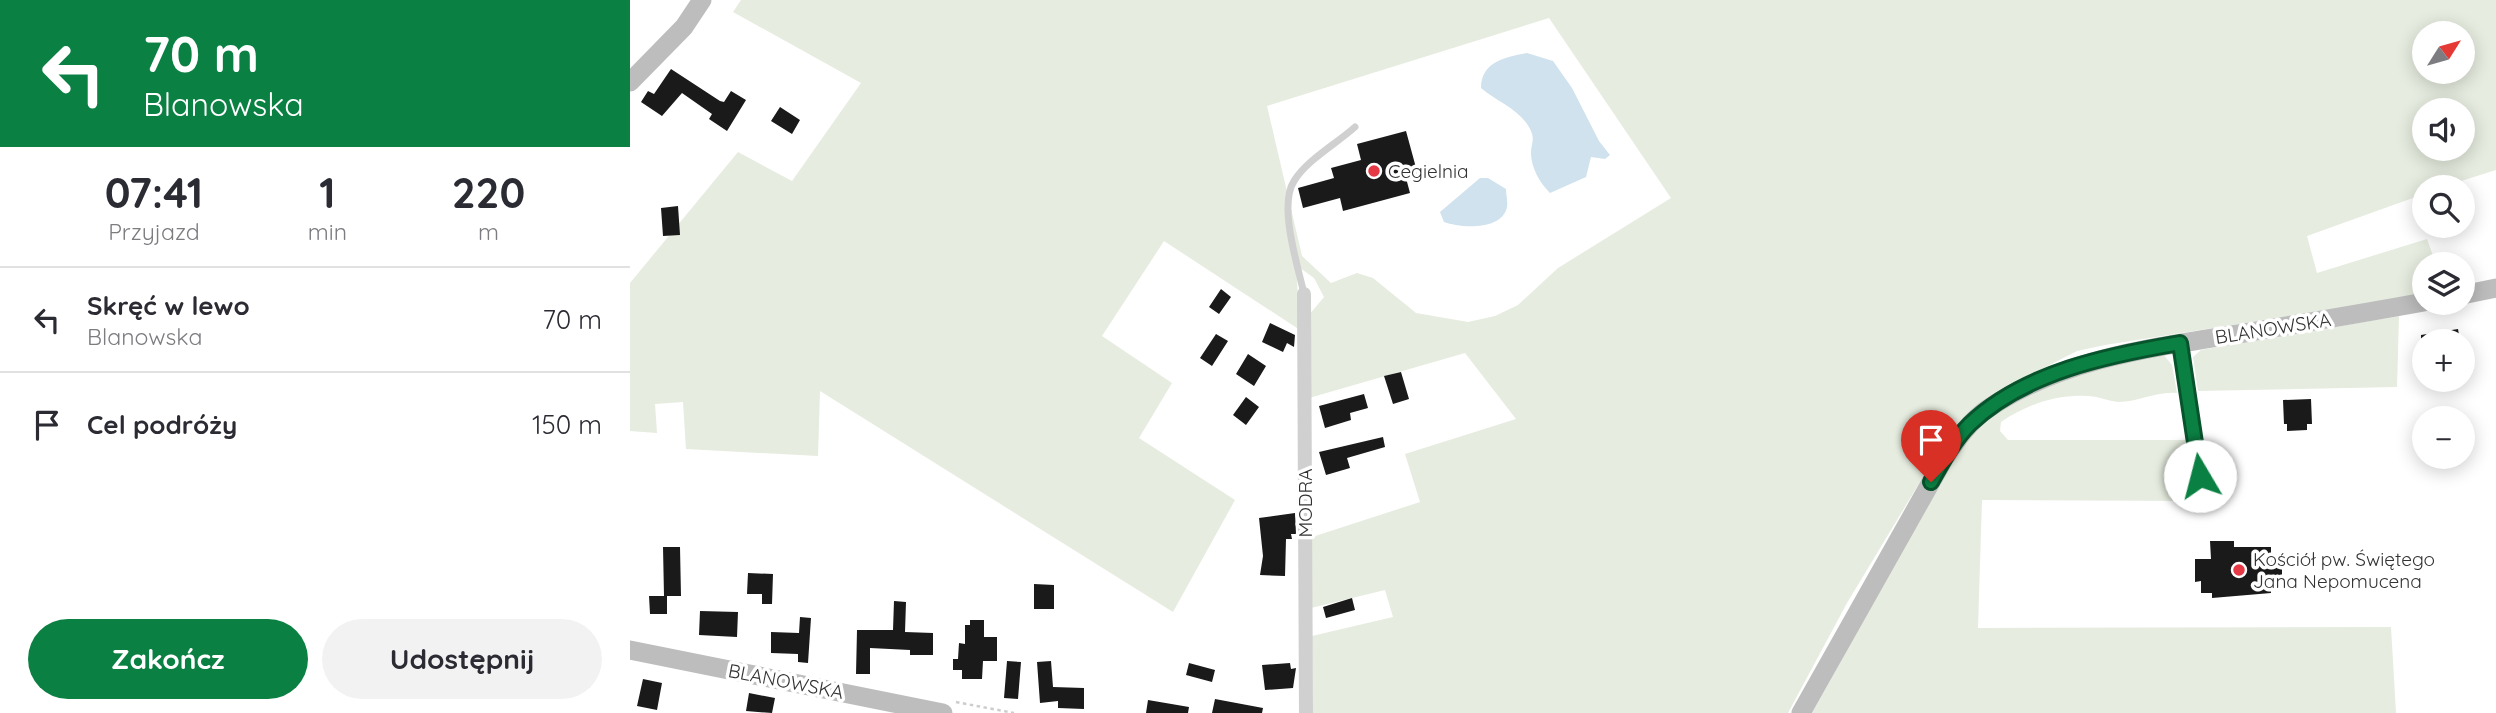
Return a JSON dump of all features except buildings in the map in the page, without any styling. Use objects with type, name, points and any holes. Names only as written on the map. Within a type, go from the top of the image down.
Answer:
[{"type":"street","points":[[630,82],[684,27],[702,0]]},
{"type":"street","points":[[2475,292],[2496,288]]},
{"type":"street","name":"MODRA","points":[[1304,294],[1306,713]]},
{"type":"street","name":"BLANOWSKA","points":[[1801,713],[1944,459],[1968,426],[1984,411],[2031,384],[2079,366],[2133,351],[2412,304]]},
{"type":"street","name":"BLANOWSKA","points":[[630,650],[943,713]]},
{"type":"lane","points":[[1304,294],[1289,217],[1290,189],[1305,169],[1355,127]]},
{"type":"lane","points":[[2180,343],[2203,501]]},
{"type":"shaded area","points":[[741,0],[2496,0],[2496,170],[2475,177],[2412,175],[2412,198],[2307,236],[2317,273],[2427,239],[2432,252],[2412,252],[2412,297],[2105,345],[2077,351],[2034,373],[1941,447],[1847,603],[1788,713],[1313,713],[1312,636],[1393,617],[1385,590],[1311,608],[1309,538],[1420,502],[1405,454],[1516,419],[1465,353],[1309,398],[1309,315],[1324,297],[1314,278],[1296,265],[1300,330],[1164,241],[1102,336],[1172,383],[1139,438],[1235,500],[1173,612],[820,391],[818,456],[686,449],[683,402],[655,404],[657,433],[630,431],[630,283],[738,152],[792,181],[861,83],[733,12]],"holes":[[[1549,18],[1671,198],[1558,268],[1518,305],[1495,316],[1468,322],[1416,313],[1373,278],[1357,273],[1331,283],[1302,256],[1267,106]]]},
{"type":"shaded area","points":[[2399,316],[2397,387],[2198,391],[2193,357],[2201,350]]},
{"type":"shaded area","points":[[2163,354],[2172,365],[2177,393],[2119,402],[2087,396],[2053,399],[2031,406],[2001,422],[2000,431],[2008,440],[2185,440],[2197,501],[1982,500],[1978,628],[2391,627],[2396,713],[1812,713],[1927,503],[1970,436],[2005,407],[2048,386],[2121,361]]},
{"type":"water","points":[[1527,53],[1553,61],[1572,88],[1599,141],[1610,155],[1605,159],[1591,157],[1586,177],[1550,193],[1534,170],[1531,153],[1533,137],[1527,124],[1522,117],[1481,88],[1485,72],[1496,62]]},
{"type":"water","points":[[1480,178],[1488,178],[1506,189],[1507,205],[1504,215],[1480,226],[1460,226],[1444,222],[1440,212]]},
{"type":"place","name":"Cegielnia","points":[[1374,171]]},
{"type":"place","name":"Kościół pw. Świętego Jana Nepomucena","points":[[2239,570]]},
{"type":"route","points":[[1931,482],[1968,426],[1984,411],[2007,397],[2031,384],[2079,366],[2133,351],[2180,343],[2200,476]]}]
